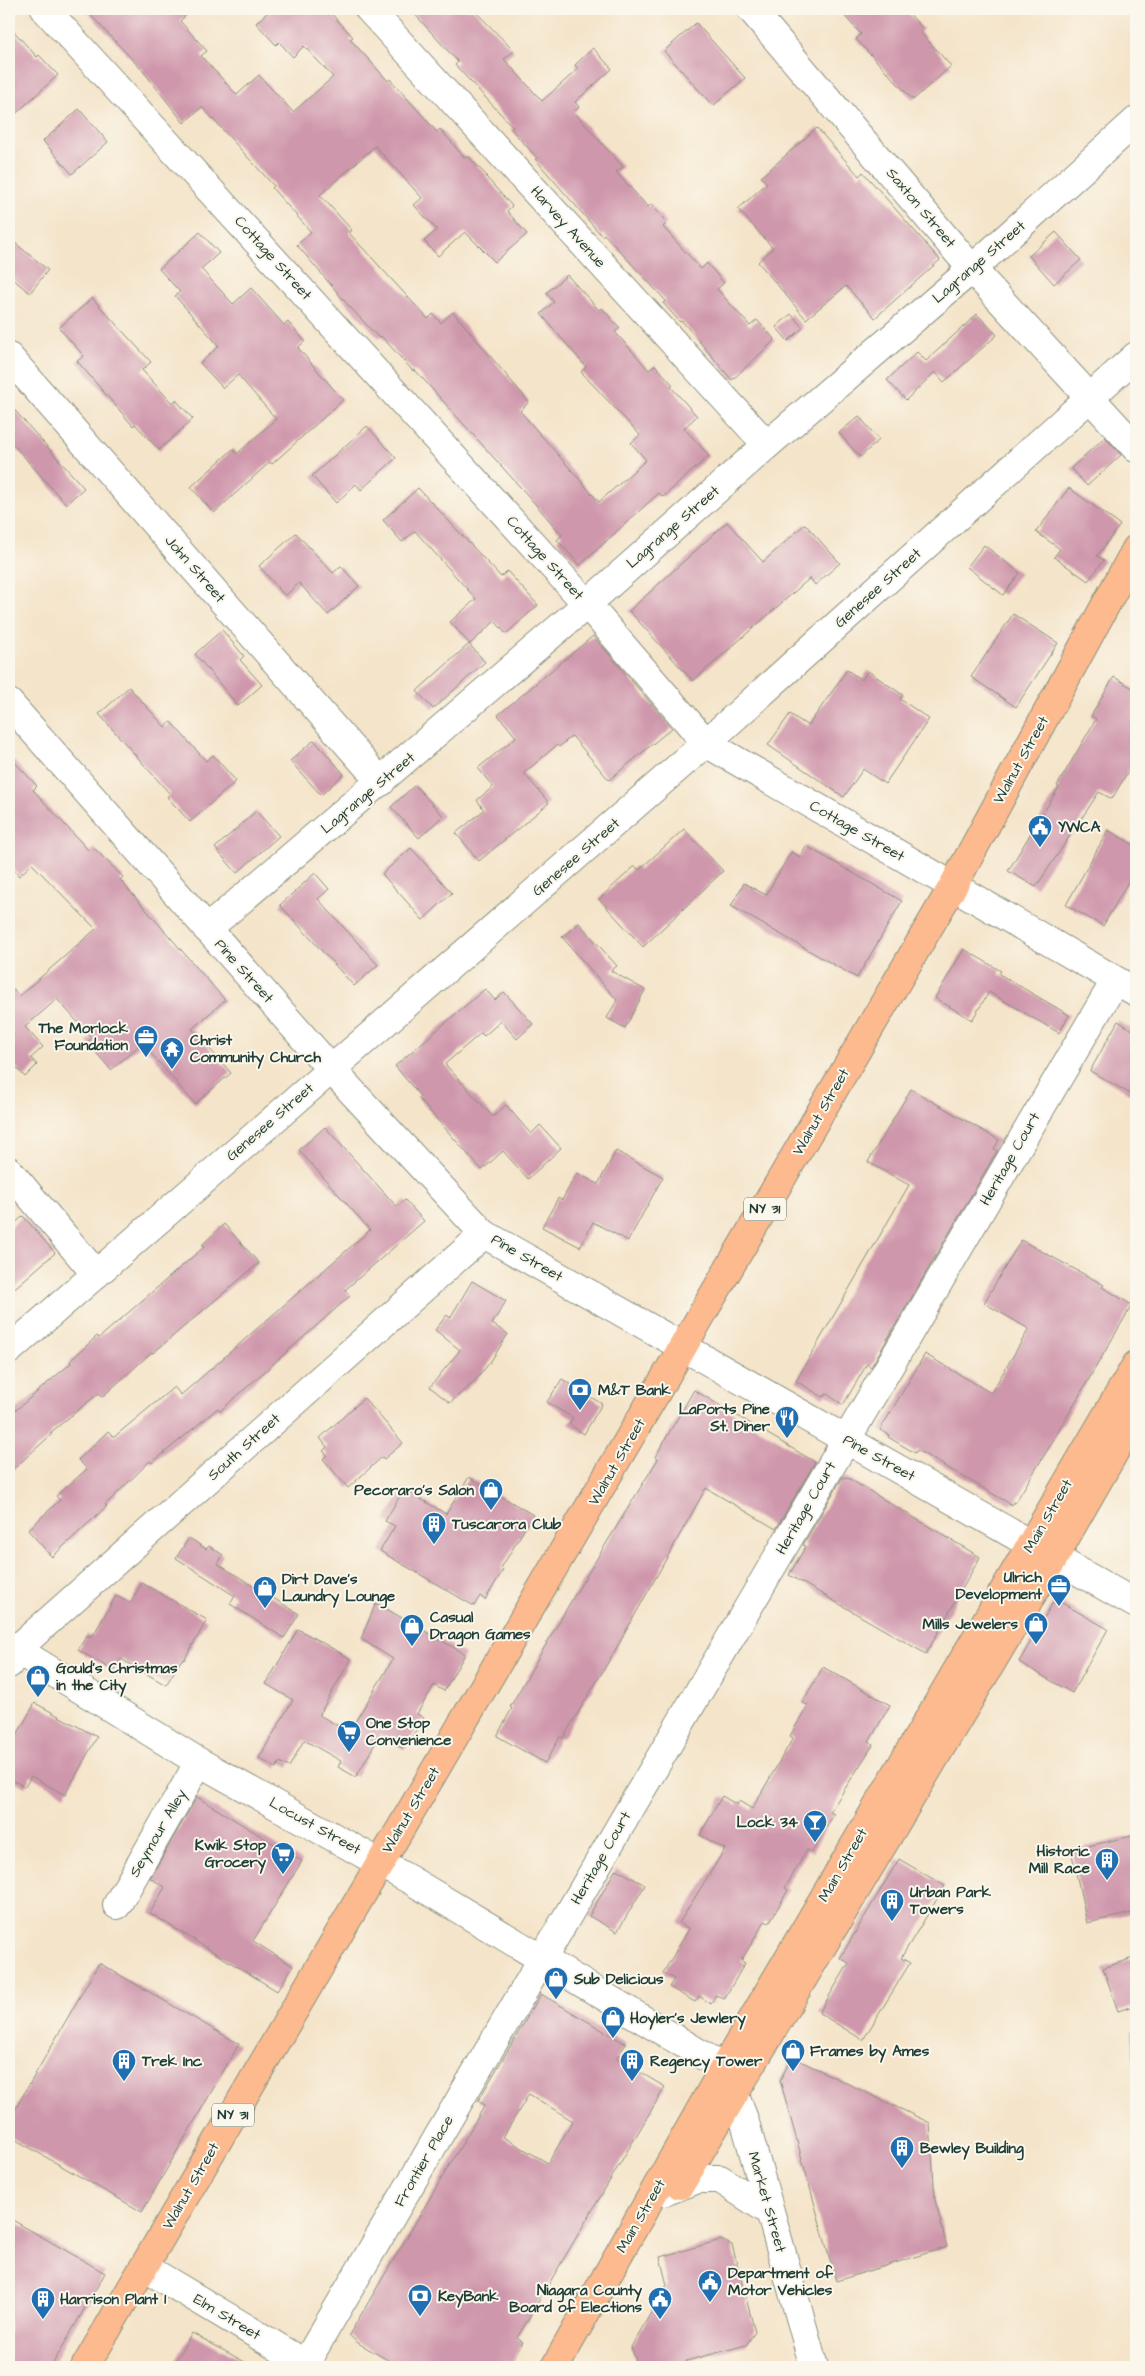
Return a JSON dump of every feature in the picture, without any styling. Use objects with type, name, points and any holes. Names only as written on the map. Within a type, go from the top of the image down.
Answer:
[{"type":"main road","name":"Walnut Street","points":[[86,2367],[953,886],[1136,549]]},
{"type":"main road","name":"Main Street","points":[[1043,1550],[1136,1365]]},
{"type":"main road","name":"Main Street","points":[[555,2367],[651,2197],[729,2080],[1043,1550],[1136,1414]]},
{"type":"main road","name":"Main Street","points":[[576,2367],[679,2186],[729,2080]]},
{"type":"street","name":"Cottage Street","points":[[46,9],[587,604],[706,744],[1125,986]]},
{"type":"street","name":"Harvey Avenue","points":[[369,9],[767,445]]},
{"type":"street","name":"Saxton Street","points":[[751,9],[972,269],[1136,448]]},
{"type":"street","name":"Lagrange Street","points":[[207,929],[587,604],[767,445],[972,269],[1136,121]]},
{"type":"street","name":"Genesee Street","points":[[9,1350],[706,744],[1136,356]]},
{"type":"street","name":"John Street","points":[[9,357],[381,782]]},
{"type":"street","name":"Pine Street","points":[[9,703],[331,1069],[484,1234],[1136,1604]]},
{"type":"street","name":"Heritage Court","points":[[542,1958],[846,1439],[1125,986]]},
{"type":"street","points":[[9,1171],[96,1274]]},
{"type":"street","name":"South Street","points":[[12,1653],[484,1234]]},
{"type":"street","name":"Locust Street","points":[[12,1653],[199,1762],[380,1862],[542,1958],[729,2080]]},
{"type":"street","name":"Seymour Alley","points":[[117,1904],[199,1762]]},
{"type":"street","name":"Frontier Place","points":[[308,2365],[542,1958]]},
{"type":"street","name":"Market Street","points":[[729,2080],[744,2119],[814,2367]]},
{"type":"street","points":[[651,2197],[698,2179],[720,2179],[769,2211]]},
{"type":"street","name":"Elm Street","points":[[144,2267],[308,2365]]},
{"type":"water","points":[[1136,2031],[1136,2103],[1133,2032]]},
{"type":"building","points":[[85,9],[193,9],[180,21],[207,51],[201,56],[237,95],[259,75],[293,112],[333,77],[304,46],[293,57],[279,42],[276,45],[256,23],[271,9],[327,9],[353,37],[350,39],[388,81],[390,79],[437,132],[440,129],[465,158],[468,156],[487,176],[512,206],[507,211],[527,234],[495,262],[465,232],[438,256],[424,241],[437,230],[414,205],[422,198],[375,146],[320,195],[352,230],[349,233],[428,319],[433,314],[441,323],[453,312],[529,402],[520,411],[599,502],[646,460],[631,443],[640,435],[581,372],[586,367],[541,314],[554,302],[546,293],[567,275],[599,310],[602,308],[620,328],[615,332],[649,370],[655,365],[673,385],[671,387],[697,416],[684,428],[709,456],[663,497],[659,493],[580,565],[557,540],[562,535],[530,498],[415,370],[413,371],[381,336],[379,338],[348,305],[297,245],[311,232],[272,188],[274,186],[202,107],[184,123],[143,71]]},
{"type":"building","points":[[410,9],[473,9],[514,51],[504,59],[542,101],[578,69],[575,65],[593,48],[612,69],[575,102],[579,107],[574,112],[623,167],[616,172],[648,207],[651,204],[667,223],[663,227],[701,269],[707,263],[724,283],[717,289],[750,326],[757,320],[775,340],[732,380],[682,321],[680,322],[663,303],[666,301],[604,234],[602,236],[535,159],[537,158],[511,129],[513,127],[455,65],[458,62]]},
{"type":"building","points":[[838,9],[905,9],[923,29],[920,32],[951,66],[913,100],[856,39],[861,34]]},
{"type":"building","points":[[696,23],[745,78],[713,106],[664,51]]},
{"type":"building","points":[[9,26],[37,57],[39,55],[58,75],[9,120]]},
{"type":"building","points":[[79,109],[108,142],[72,174],[43,141]]},
{"type":"building","points":[[817,128],[859,176],[863,172],[940,260],[875,318],[846,286],[806,319],[758,262],[773,248],[738,209],[767,183],[761,177]]},
{"type":"building","points":[[200,232],[219,253],[201,269],[233,304],[251,288],[284,325],[288,322],[305,341],[298,348],[343,400],[214,513],[191,487],[233,449],[237,454],[276,419],[238,375],[223,388],[200,363],[219,346],[175,296],[180,292],[159,269]]},
{"type":"building","points":[[1056,232],[1081,260],[1054,284],[1029,256]]},
{"type":"building","points":[[9,238],[48,270],[30,293],[9,276]]},
{"type":"building","points":[[92,298],[151,362],[142,370],[172,403],[176,400],[193,419],[159,450],[135,424],[133,426],[77,361],[84,356],[59,328]]},
{"type":"building","points":[[791,314],[803,328],[788,341],[776,327]]},
{"type":"building","points":[[977,314],[997,335],[944,382],[935,372],[906,400],[887,380],[917,352],[926,361]]},
{"type":"building","points":[[9,404],[84,488],[66,504],[9,440]]},
{"type":"building","points":[[859,416],[879,440],[860,457],[839,433]]},
{"type":"building","points":[[367,426],[396,458],[361,490],[356,484],[336,503],[312,476]]},
{"type":"building","points":[[1105,437],[1121,455],[1087,486],[1071,468]]},
{"type":"building","points":[[418,488],[501,577],[507,571],[538,605],[506,634],[495,621],[470,644],[450,622],[476,599],[415,531],[402,542],[383,520]]},
{"type":"building","points":[[1069,488],[1120,525],[1097,556],[1104,560],[1088,581],[1054,557],[1060,549],[1036,532]]},
{"type":"building","points":[[727,522],[763,562],[805,524],[840,563],[815,585],[810,578],[693,681],[629,611]]},
{"type":"building","points":[[296,533],[333,573],[341,566],[359,586],[328,615],[299,583],[285,596],[259,566]]},
{"type":"building","points":[[984,545],[1020,573],[1003,595],[967,567]]},
{"type":"building","points":[[1013,614],[1058,643],[1016,707],[971,677]]},
{"type":"building","points":[[222,630],[244,656],[240,660],[262,685],[238,706],[195,654]]},
{"type":"building","points":[[593,636],[672,728],[609,780],[572,736],[559,747],[557,745],[524,773],[549,803],[479,861],[456,833],[484,810],[477,800],[493,787],[478,768],[516,737],[498,715]]},
{"type":"building","points":[[469,644],[485,662],[433,709],[417,691]]},
{"type":"building","points":[[847,670],[862,680],[868,671],[903,695],[900,699],[929,719],[885,784],[863,769],[844,797],[768,745],[790,714],[808,726]]},
{"type":"building","points":[[1114,677],[1136,690],[1136,757],[1112,799],[1099,792],[1036,887],[1008,871],[1059,787],[1057,786],[1096,719],[1091,716]]},
{"type":"building","points":[[129,687],[165,727],[171,722],[206,761],[213,755],[236,781],[190,822],[167,797],[170,794],[99,714]]},
{"type":"building","points":[[314,740],[344,774],[321,795],[290,761]]},
{"type":"building","points":[[9,756],[37,786],[33,790],[90,852],[94,848],[123,877],[120,880],[225,1000],[192,1029],[231,1073],[195,1104],[142,1043],[111,1070],[87,1042],[92,1038],[57,999],[25,1027],[43,1047],[31,1058],[37,1065],[25,1077],[9,1059],[9,985],[19,996],[96,929],[32,864],[19,876],[9,865]]},
{"type":"building","points":[[415,785],[443,816],[419,838],[391,807]]},
{"type":"building","points":[[256,811],[279,836],[237,873],[215,848]]},
{"type":"building","points":[[684,829],[723,871],[643,947],[599,899],[635,866],[639,870]]},
{"type":"building","points":[[1108,830],[1136,846],[1136,868],[1103,926],[1066,905]]},
{"type":"building","points":[[806,846],[902,901],[857,978],[731,906],[744,883],[766,895],[791,852],[800,857]]},
{"type":"building","points":[[411,848],[452,893],[423,920],[382,874]]},
{"type":"building","points":[[315,873],[329,889],[318,899],[378,965],[354,986],[280,905]]},
{"type":"building","points":[[579,923],[617,966],[611,971],[645,990],[625,1028],[607,1018],[617,1000],[562,937]]},
{"type":"building","points":[[964,949],[1001,971],[999,974],[1069,1015],[1059,1033],[989,992],[972,1020],[935,998]]},
{"type":"building","points":[[485,989],[495,1000],[504,992],[533,1024],[517,1039],[501,1021],[484,1036],[481,1033],[445,1064],[493,1117],[506,1105],[531,1134],[540,1125],[561,1148],[528,1179],[503,1151],[482,1170],[418,1098],[420,1096],[395,1066]]},
{"type":"building","points":[[1118,1021],[1136,1032],[1136,1097],[1090,1071]]},
{"type":"building","points":[[911,1089],[999,1140],[994,1149],[997,1151],[871,1367],[867,1364],[843,1405],[827,1394],[823,1397],[796,1381],[909,1185],[868,1162]]},
{"type":"building","points":[[325,1127],[397,1207],[405,1200],[424,1221],[345,1290],[350,1296],[220,1411],[218,1408],[152,1463],[150,1461],[105,1505],[107,1506],[52,1557],[28,1530],[60,1500],[56,1496],[87,1469],[78,1460],[108,1431],[114,1437],[174,1387],[181,1395],[370,1230],[299,1150]]},
{"type":"building","points":[[616,1151],[663,1177],[628,1241],[593,1222],[580,1247],[542,1227],[558,1198],[562,1200],[577,1173],[598,1184]]},
{"type":"building","points":[[23,1216],[55,1253],[9,1293],[9,1229]]},
{"type":"building","points":[[224,1224],[259,1263],[152,1352],[102,1397],[99,1393],[50,1433],[52,1434],[9,1473],[9,1416],[71,1363],[70,1361],[97,1336],[99,1338],[204,1247],[202,1245]]},
{"type":"building","points":[[1021,1240],[1104,1285],[1102,1287],[1132,1305],[1048,1449],[1012,1505],[917,1450],[915,1453],[880,1430],[925,1354],[991,1393],[1029,1329],[984,1303]]},
{"type":"building","points":[[472,1281],[506,1301],[492,1324],[508,1334],[491,1361],[475,1381],[450,1403],[430,1387],[460,1350],[435,1330],[447,1315],[450,1318]]},
{"type":"building","name":"M&T Bank","points":[[562,1379],[602,1404],[584,1434],[569,1424],[573,1418],[547,1402]]},
{"type":"building","points":[[694,1390],[815,1462],[776,1529],[706,1488],[613,1654],[563,1738],[560,1737],[545,1763],[497,1736],[512,1708],[510,1707],[574,1596],[658,1459],[655,1457]]},
{"type":"building","points":[[364,1398],[403,1443],[384,1459],[382,1457],[348,1488],[323,1459],[327,1455],[323,1451],[327,1447],[320,1438]]},
{"type":"building","points":[[469,1477],[533,1515],[501,1568],[503,1570],[485,1600],[480,1596],[474,1606],[380,1551],[395,1526],[385,1521],[404,1489],[446,1514]]},
{"type":"building","points":[[846,1477],[980,1557],[926,1654],[789,1575],[806,1546],[803,1545],[842,1478]]},
{"type":"building","points":[[189,1538],[206,1549],[209,1546],[223,1555],[218,1564],[299,1614],[284,1638],[230,1604],[235,1596],[176,1558]]},
{"type":"building","points":[[142,1583],[207,1620],[184,1660],[182,1659],[166,1685],[121,1659],[114,1671],[78,1650],[87,1635],[92,1637],[116,1596],[130,1603]]},
{"type":"building","points":[[1055,1599],[1108,1629],[1072,1693],[1019,1662]]},
{"type":"building","points":[[376,1603],[465,1654],[444,1691],[434,1685],[417,1714],[424,1718],[404,1749],[380,1735],[356,1777],[338,1767],[341,1761],[304,1740],[289,1767],[280,1762],[276,1768],[259,1758],[293,1700],[266,1684],[298,1629],[351,1659],[319,1715],[349,1732],[393,1659],[361,1639]]},
{"type":"building","points":[[823,1667],[890,1705],[869,1742],[873,1745],[830,1812],[834,1814],[812,1852],[807,1850],[785,1888],[788,1890],[769,1923],[765,1921],[741,1961],[745,1963],[724,1999],[716,1995],[711,2004],[699,1996],[695,2002],[669,1987],[674,1979],[663,1973],[689,1929],[679,1923],[725,1849],[700,1835],[722,1796],[737,1805],[739,1801],[752,1809],[793,1738],[790,1736],[808,1705],[802,1703]]},
{"type":"building","points":[[35,1703],[97,1737],[65,1795],[31,1776],[25,1787],[9,1778],[9,1749]]},
{"type":"building","points":[[197,1797],[302,1861],[253,1941],[293,1966],[277,1991],[150,1913],[165,1887],[150,1878]]},
{"type":"building","name":"Historic Mill Race","points":[[1136,1835],[1136,1912],[1087,1923],[1071,1850]]},
{"type":"building","name":"Urban Park Towers","points":[[899,1859],[945,1886],[901,1958],[910,1963],[863,2040],[819,2013],[849,1963],[840,1958]]},
{"type":"building","points":[[616,1869],[645,1885],[617,1932],[589,1916]]},
{"type":"building","points":[[1136,1957],[1136,2005],[1118,2011],[1103,1968]]},
{"type":"building","name":"Trek Inc","points":[[99,1963],[239,2044],[142,2212],[9,2136],[9,2120]]},
{"type":"building","points":[[541,1994],[626,2044],[616,2058],[665,2087],[517,2338],[523,2342],[509,2367],[400,2367],[358,2343],[349,2335],[485,2105],[478,2101]],"holes":[[[529,2094],[573,2121],[548,2163],[503,2137]]]},
{"type":"building","name":"Bewley Building","points":[[792,2057],[930,2123],[935,2200],[947,2247],[836,2281],[780,2080]]},
{"type":"building","name":"Harrison Plant 1","points":[[9,2218],[105,2273],[51,2367],[9,2367]]},
{"type":"building","name":"Department of Motor Vehicles","points":[[721,2240],[732,2245],[755,2332],[746,2345],[686,2361],[688,2367],[638,2367],[631,2347],[667,2285],[660,2257]]},
{"type":"building","points":[[192,2333],[254,2367],[172,2367]]},
{"type":"place","name":"YWCA","points":[[1040,848]]},
{"type":"place","name":"The Morlock Foundation","points":[[146,1058]]},
{"type":"place","name":"Christ Community Church","points":[[172,1070]]},
{"type":"place","name":"M&T Bank","points":[[580,1411]]},
{"type":"place","name":"LaPorts Pine St. Diner","points":[[787,1439]]},
{"type":"place","name":"Pecoraro's Salon","points":[[491,1511]]},
{"type":"place","name":"Tuscarora Club","points":[[434,1545]]},
{"type":"place","name":"Ulrich Development","points":[[1059,1607]]},
{"type":"place","name":"Dirt Dave's Laundry Lounge","points":[[265,1609]]},
{"type":"place","name":"Mills Jewelers","points":[[1036,1645]]},
{"type":"place","name":"Casual Dragon Games","points":[[412,1647]]},
{"type":"place","name":"Gould's Christmas in the City","points":[[38,1698]]},
{"type":"place","name":"One Stop Convenience","points":[[349,1753]]},
{"type":"place","name":"Lock 34","points":[[815,1843]]},
{"type":"place","name":"Kwik Stop Grocery","points":[[283,1875]]},
{"type":"place","name":"Historic Mill Race","points":[[1107,1881]]},
{"type":"place","name":"Urban Park Towers","points":[[892,1922]]},
{"type":"place","name":"Sub Delicious","points":[[556,2000]]},
{"type":"place","name":"Hoyler's Jewlery","points":[[613,2039]]},
{"type":"place","name":"Frames by Ames","points":[[793,2072]]},
{"type":"place","name":"Trek Inc","points":[[124,2082]]},
{"type":"place","name":"Regency Tower","points":[[632,2082]]},
{"type":"place","name":"Bewley Building","points":[[902,2169]]},
{"type":"place","name":"Department of Motor Vehicles","points":[[710,2303]]},
{"type":"place","name":"KeyBank","points":[[420,2317]]},
{"type":"place","name":"Harrison Plant 1","points":[[43,2320]]},
{"type":"place","name":"Niagara County Board of Elections","points":[[660,2320]]}]
